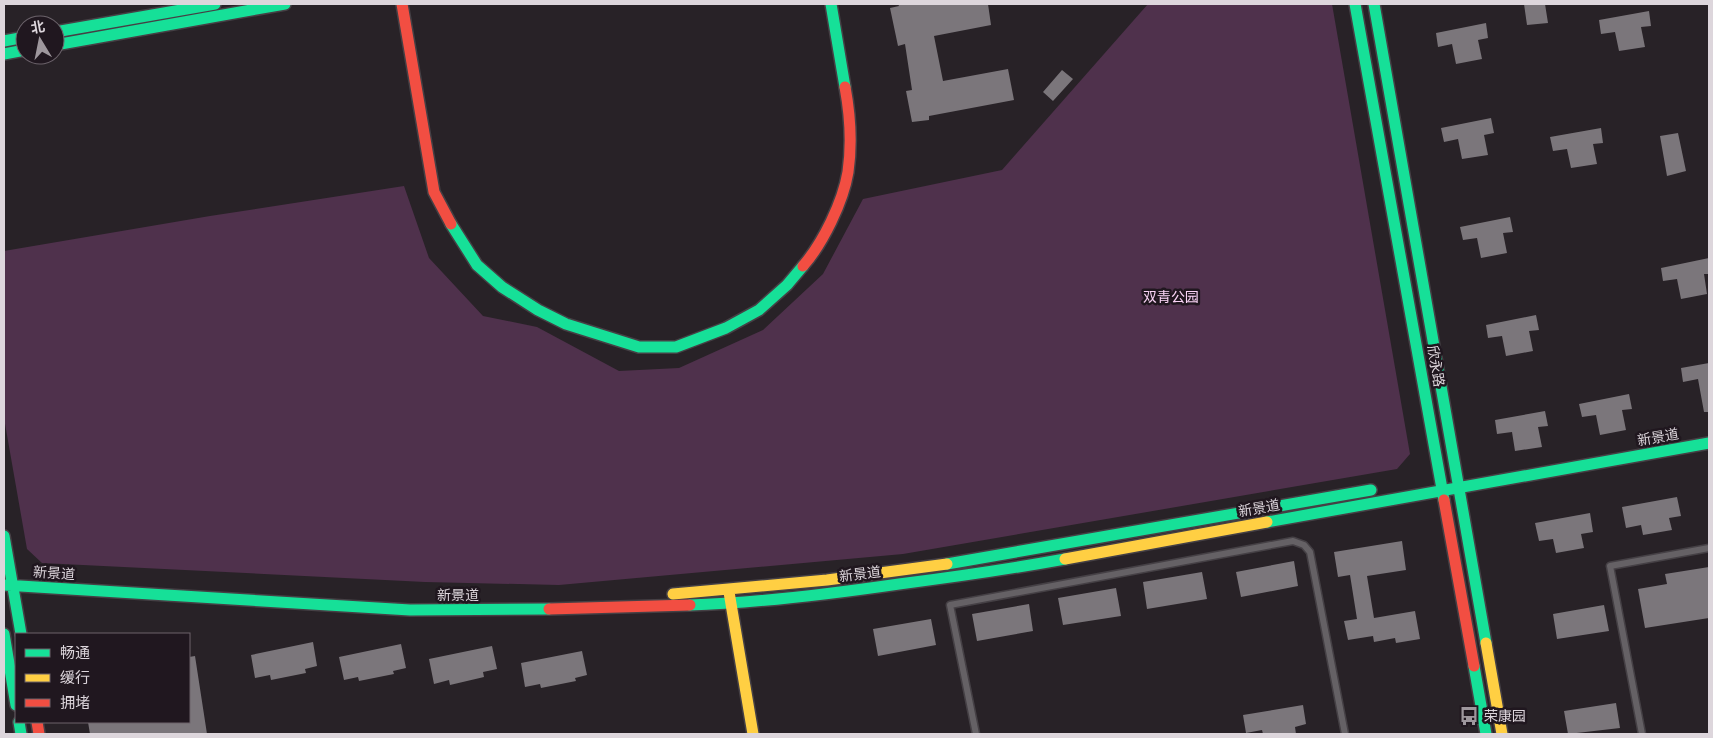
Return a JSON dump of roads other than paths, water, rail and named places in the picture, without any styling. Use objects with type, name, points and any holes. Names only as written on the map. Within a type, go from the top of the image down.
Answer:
[{"type":"street","points":[[65,30],[215,4]]},
{"type":"street","points":[[65,43],[285,4]]},
{"type":"street","points":[[402,4],[434,192],[477,265],[502,287],[538,310],[566,324],[639,348],[676,347],[726,328],[759,310],[786,285],[812,256],[829,225],[842,194],[848,173],[850,150],[849,106],[831,4]]},
{"type":"street","name":"欣永路","points":[[1355,4],[1438,482],[1486,734]]},
{"type":"street","name":"欣永路","points":[[1374,4],[1459,479],[1502,734]]},
{"type":"street","name":"新景道","points":[[8,580],[410,610],[726,604],[837,592],[1016,568],[1438,482],[1709,443]]},
{"type":"street","name":"新景道","points":[[8,580],[352,598],[557,599],[724,591],[898,572],[1382,488]]},
{"type":"street","points":[[4,536],[8,580],[21,633]]},
{"type":"street","points":[[724,591],[743,734]]},
{"type":"street","points":[[726,604],[753,734]]},
{"type":"street","points":[[4,634],[14,696]]},
{"type":"lane","points":[[976,734],[950,605],[1293,541],[1304,545],[1310,552],[1344,734]]},
{"type":"lane","points":[[1642,734],[1610,566],[1709,548]]},
{"type":"place","name":"荣康园","points":[[1469,716]]},
{"type":"park label","name":"双青公园","points":[[1171,297]]}]
